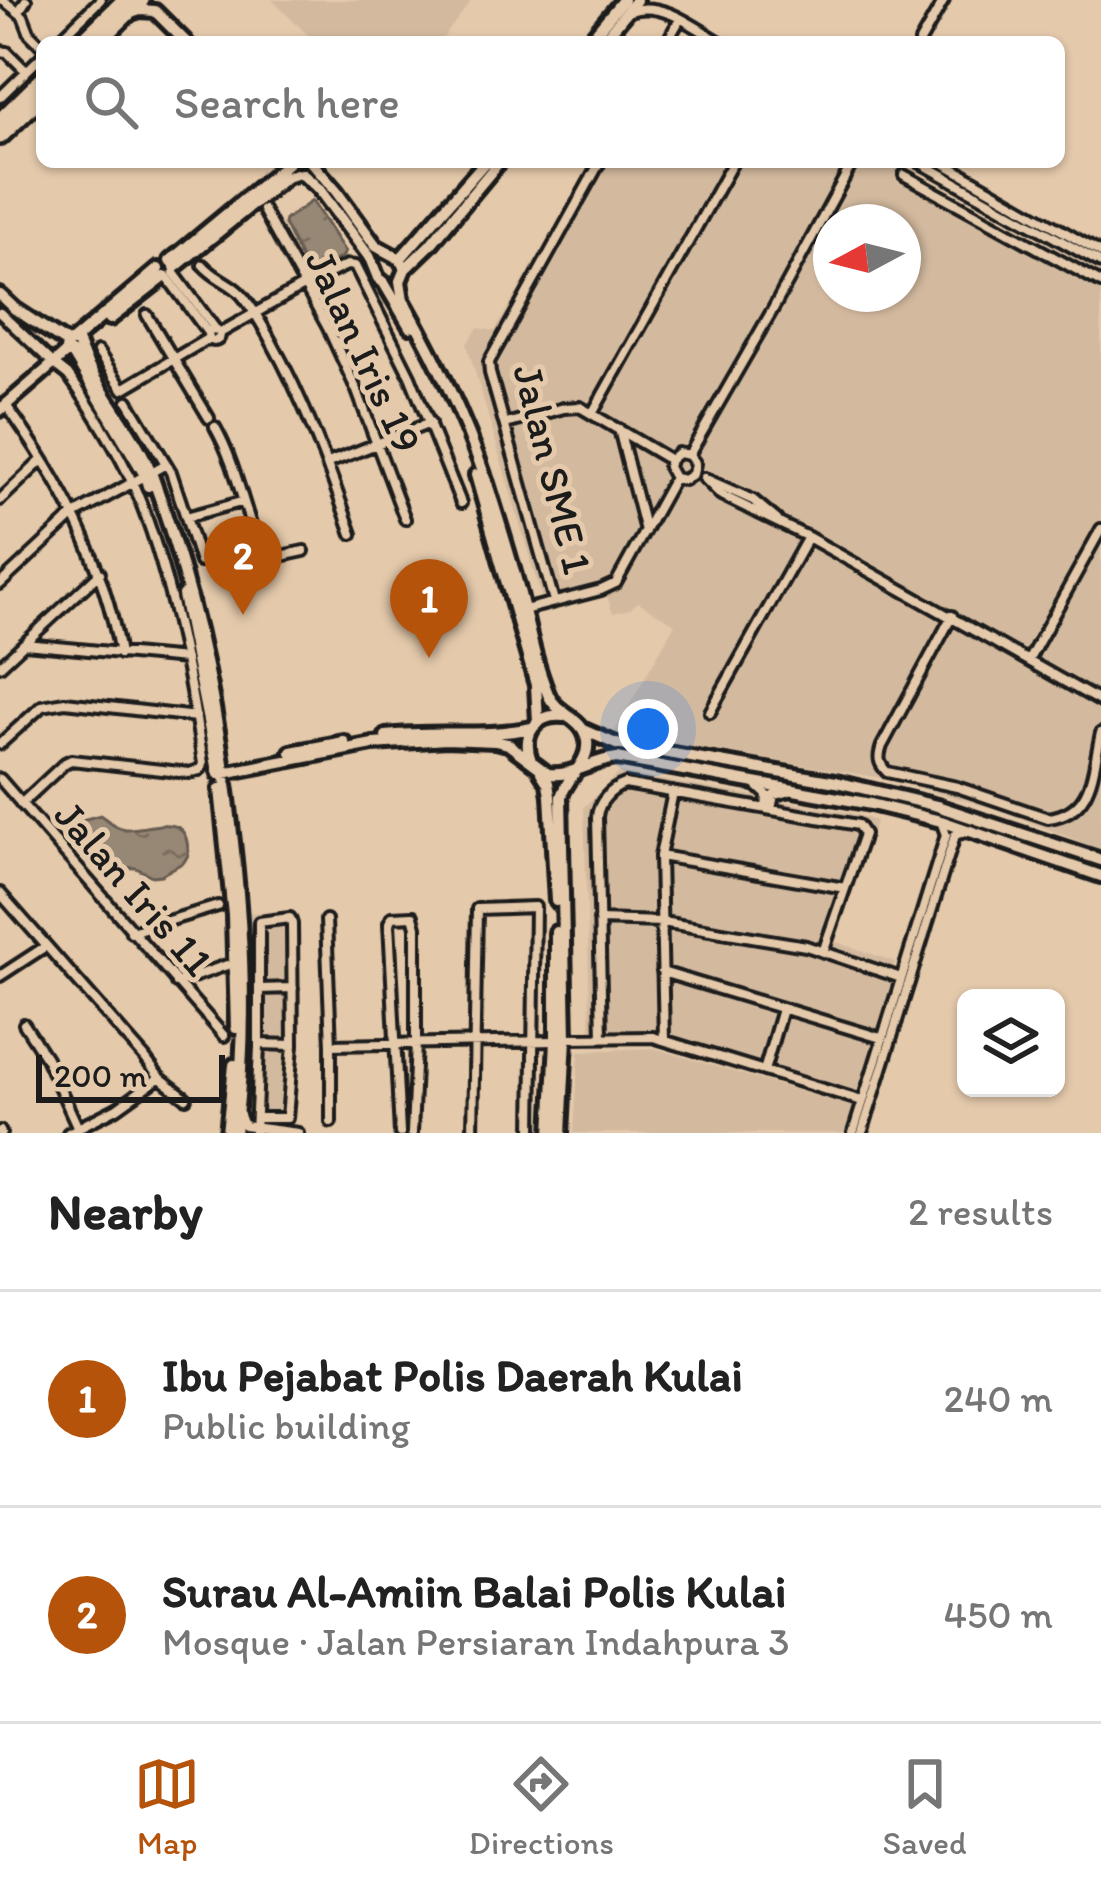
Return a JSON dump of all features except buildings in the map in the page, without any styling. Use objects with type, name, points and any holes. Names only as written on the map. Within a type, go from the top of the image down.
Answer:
[{"type":"highway","points":[[89,36],[125,7],[142,0]]},
{"type":"highway","points":[[103,36],[125,7]]},
{"type":"highway","points":[[0,121],[34,76]]},
{"type":"highway","points":[[0,136],[36,102]]},
{"type":"main road","points":[[162,0],[189,36]]},
{"type":"main road","points":[[593,36],[620,5],[636,0]]},
{"type":"main road","points":[[605,36],[620,5]]},
{"type":"main road","points":[[125,7],[155,10],[180,36]]},
{"type":"main road","points":[[3,408],[293,168],[330,203],[370,258],[439,386],[481,488],[536,685],[535,725],[527,746],[550,796],[561,1040],[551,1133]]},
{"type":"main road","points":[[316,168],[376,246],[399,266],[403,300],[471,442],[492,499],[531,643],[554,706],[584,730],[616,744],[836,782],[937,806],[1101,860]]},
{"type":"main road","points":[[384,284],[393,285],[399,266],[480,168]]},
{"type":"main road","points":[[399,266],[430,245],[494,168]]},
{"type":"main road","points":[[376,269],[380,259],[399,266]]},
{"type":"main road","points":[[0,295],[72,347],[88,383],[148,474],[188,582],[222,770],[242,936],[238,1108],[231,1133]]},
{"type":"main road","points":[[0,309],[72,347]]},
{"type":"main road","points":[[222,770],[314,748],[415,732],[508,733],[556,714],[566,716]]},
{"type":"main road","points":[[561,1133],[560,811],[564,786],[587,751],[584,730]]},
{"type":"main road","points":[[222,770],[373,744],[495,741],[518,749],[536,766],[558,776],[617,758],[801,790],[940,821],[1101,876]]},
{"type":"main road","points":[[222,770],[236,986],[231,1133]]},
{"type":"street","points":[[3,0],[25,18],[36,40]]},
{"type":"street","points":[[19,11],[26,0]]},
{"type":"street","points":[[63,36],[100,0]]},
{"type":"street","points":[[923,36],[944,0]]},
{"type":"street","points":[[620,5],[659,4],[710,36]]},
{"type":"street","points":[[670,36],[680,19]]},
{"type":"street","points":[[0,51],[34,76],[0,97]]},
{"type":"street","name":"Jalan SME 1","points":[[554,601],[490,362],[597,168]]},
{"type":"street","points":[[592,414],[730,168]]},
{"type":"street","points":[[689,455],[850,168]]},
{"type":"street","points":[[930,168],[1101,263]]},
{"type":"street","points":[[952,168],[1101,253]]},
{"type":"street","points":[[904,175],[1101,283]]},
{"type":"street","name":"Jalan Iris 19","points":[[263,210],[328,328],[379,444],[405,519]]},
{"type":"street","points":[[203,266],[242,295],[283,363],[328,464],[352,534]]},
{"type":"street","points":[[98,352],[123,389],[303,286],[355,266],[390,333],[461,503]]},
{"type":"street","points":[[168,270],[213,334]]},
{"type":"street","points":[[0,309],[54,364],[88,383],[133,484],[160,560],[185,659],[203,764],[189,773],[71,760],[21,803]]},
{"type":"street","points":[[147,315],[209,418]]},
{"type":"street","points":[[128,401],[178,488],[200,562]]},
{"type":"street","points":[[506,424],[572,406],[670,460]]},
{"type":"street","points":[[3,408],[42,460],[88,542],[112,610],[120,654]]},
{"type":"street","points":[[328,464],[430,423]]},
{"type":"street","points":[[215,427],[228,450],[261,553],[281,556],[304,550]]},
{"type":"street","points":[[619,430],[646,532]]},
{"type":"street","points":[[678,453],[689,455],[695,464],[693,474],[685,480],[674,478],[670,460],[678,453]]},
{"type":"street","points":[[0,500],[42,460]]},
{"type":"street","points":[[0,584],[74,515],[166,464]]},
{"type":"street","points":[[693,474],[721,495],[808,537],[1101,702]]},
{"type":"street","points":[[524,610],[616,583],[674,478]]},
{"type":"street","points":[[186,517],[242,502]]},
{"type":"street","points":[[1028,661],[1101,530]]},
{"type":"street","points":[[710,712],[808,537]]},
{"type":"street","points":[[0,666],[100,573]]},
{"type":"street","points":[[952,616],[882,746],[878,756],[887,772],[957,787],[1048,818],[1062,816],[1075,811],[1085,798],[1101,734]]},
{"type":"street","points":[[26,644],[185,659]]},
{"type":"street","points":[[0,744],[49,703],[196,717]]},
{"type":"street","name":"Jalan Iris 11","points":[[0,779],[224,1036]]},
{"type":"street","points":[[749,782],[767,794],[768,808]]},
{"type":"street","points":[[602,1037],[598,810],[620,785],[858,825],[864,834],[823,952]]},
{"type":"street","points":[[768,808],[776,794],[801,790]]},
{"type":"street","points":[[664,1040],[660,856],[673,792]]},
{"type":"street","points":[[853,1133],[946,835],[940,821]]},
{"type":"street","points":[[862,1133],[952,842],[960,832],[970,830]]},
{"type":"street","points":[[660,856],[845,888]]},
{"type":"street","points":[[0,893],[159,1077],[186,1098]]},
{"type":"street","points":[[131,932],[218,906]]},
{"type":"street","points":[[473,1133],[477,909],[535,908],[532,1133]]},
{"type":"street","points":[[400,1133],[388,923],[392,917],[409,916],[415,918],[416,927],[412,1133]]},
{"type":"street","points":[[290,918],[292,1045],[286,1119],[256,1126],[259,922],[290,918]]},
{"type":"street","points":[[326,920],[331,1122]]},
{"type":"street","points":[[599,920],[662,922],[806,946],[901,978]]},
{"type":"street","points":[[0,976],[46,946]]},
{"type":"street","points":[[176,983],[227,965]]},
{"type":"street","points":[[662,972],[881,1038]]},
{"type":"street","points":[[259,988],[293,988]]},
{"type":"street","points":[[764,1071],[782,1009]]},
{"type":"street","points":[[24,1024],[41,1049],[73,1131],[132,1099],[159,1077]]},
{"type":"street","points":[[331,1045],[602,1037],[664,1040],[862,1101]]},
{"type":"street","points":[[259,1044],[292,1045]]},
{"type":"street","points":[[238,1108],[242,1124],[298,1133]]},
{"type":"street","points":[[399,1121],[412,1121]]},
{"type":"shaded area","points":[[272,0],[472,0],[445,36],[309,36]]},
{"type":"shaded area","points":[[589,168],[907,168],[1101,274],[1101,850],[1000,810],[882,778],[613,734],[675,624],[638,602],[613,613],[607,596],[545,610],[467,344],[478,328],[495,331]]},
{"type":"shaded area","points":[[619,773],[876,821],[836,942],[895,962],[857,1100],[656,1042],[591,1046],[584,807]]},
{"type":"shaded area","points":[[294,910],[292,1125],[247,1119],[247,913]]},
{"type":"shaded area","points":[[654,1048],[853,1107],[845,1133],[574,1133],[579,1051]]},
{"type":"water","points":[[312,201],[345,252],[314,275],[306,269],[284,224]]},
{"type":"water","points":[[100,815],[123,829],[176,827],[187,841],[188,855],[161,875],[114,867],[79,830],[82,820]]},
{"type":"place","name":"Surau Al-Amiin Balai Polis Kulai","points":[[243,615]]},
{"type":"place","name":"Ibu Pejabat Polis Daerah Kulai","points":[[429,658]]}]
